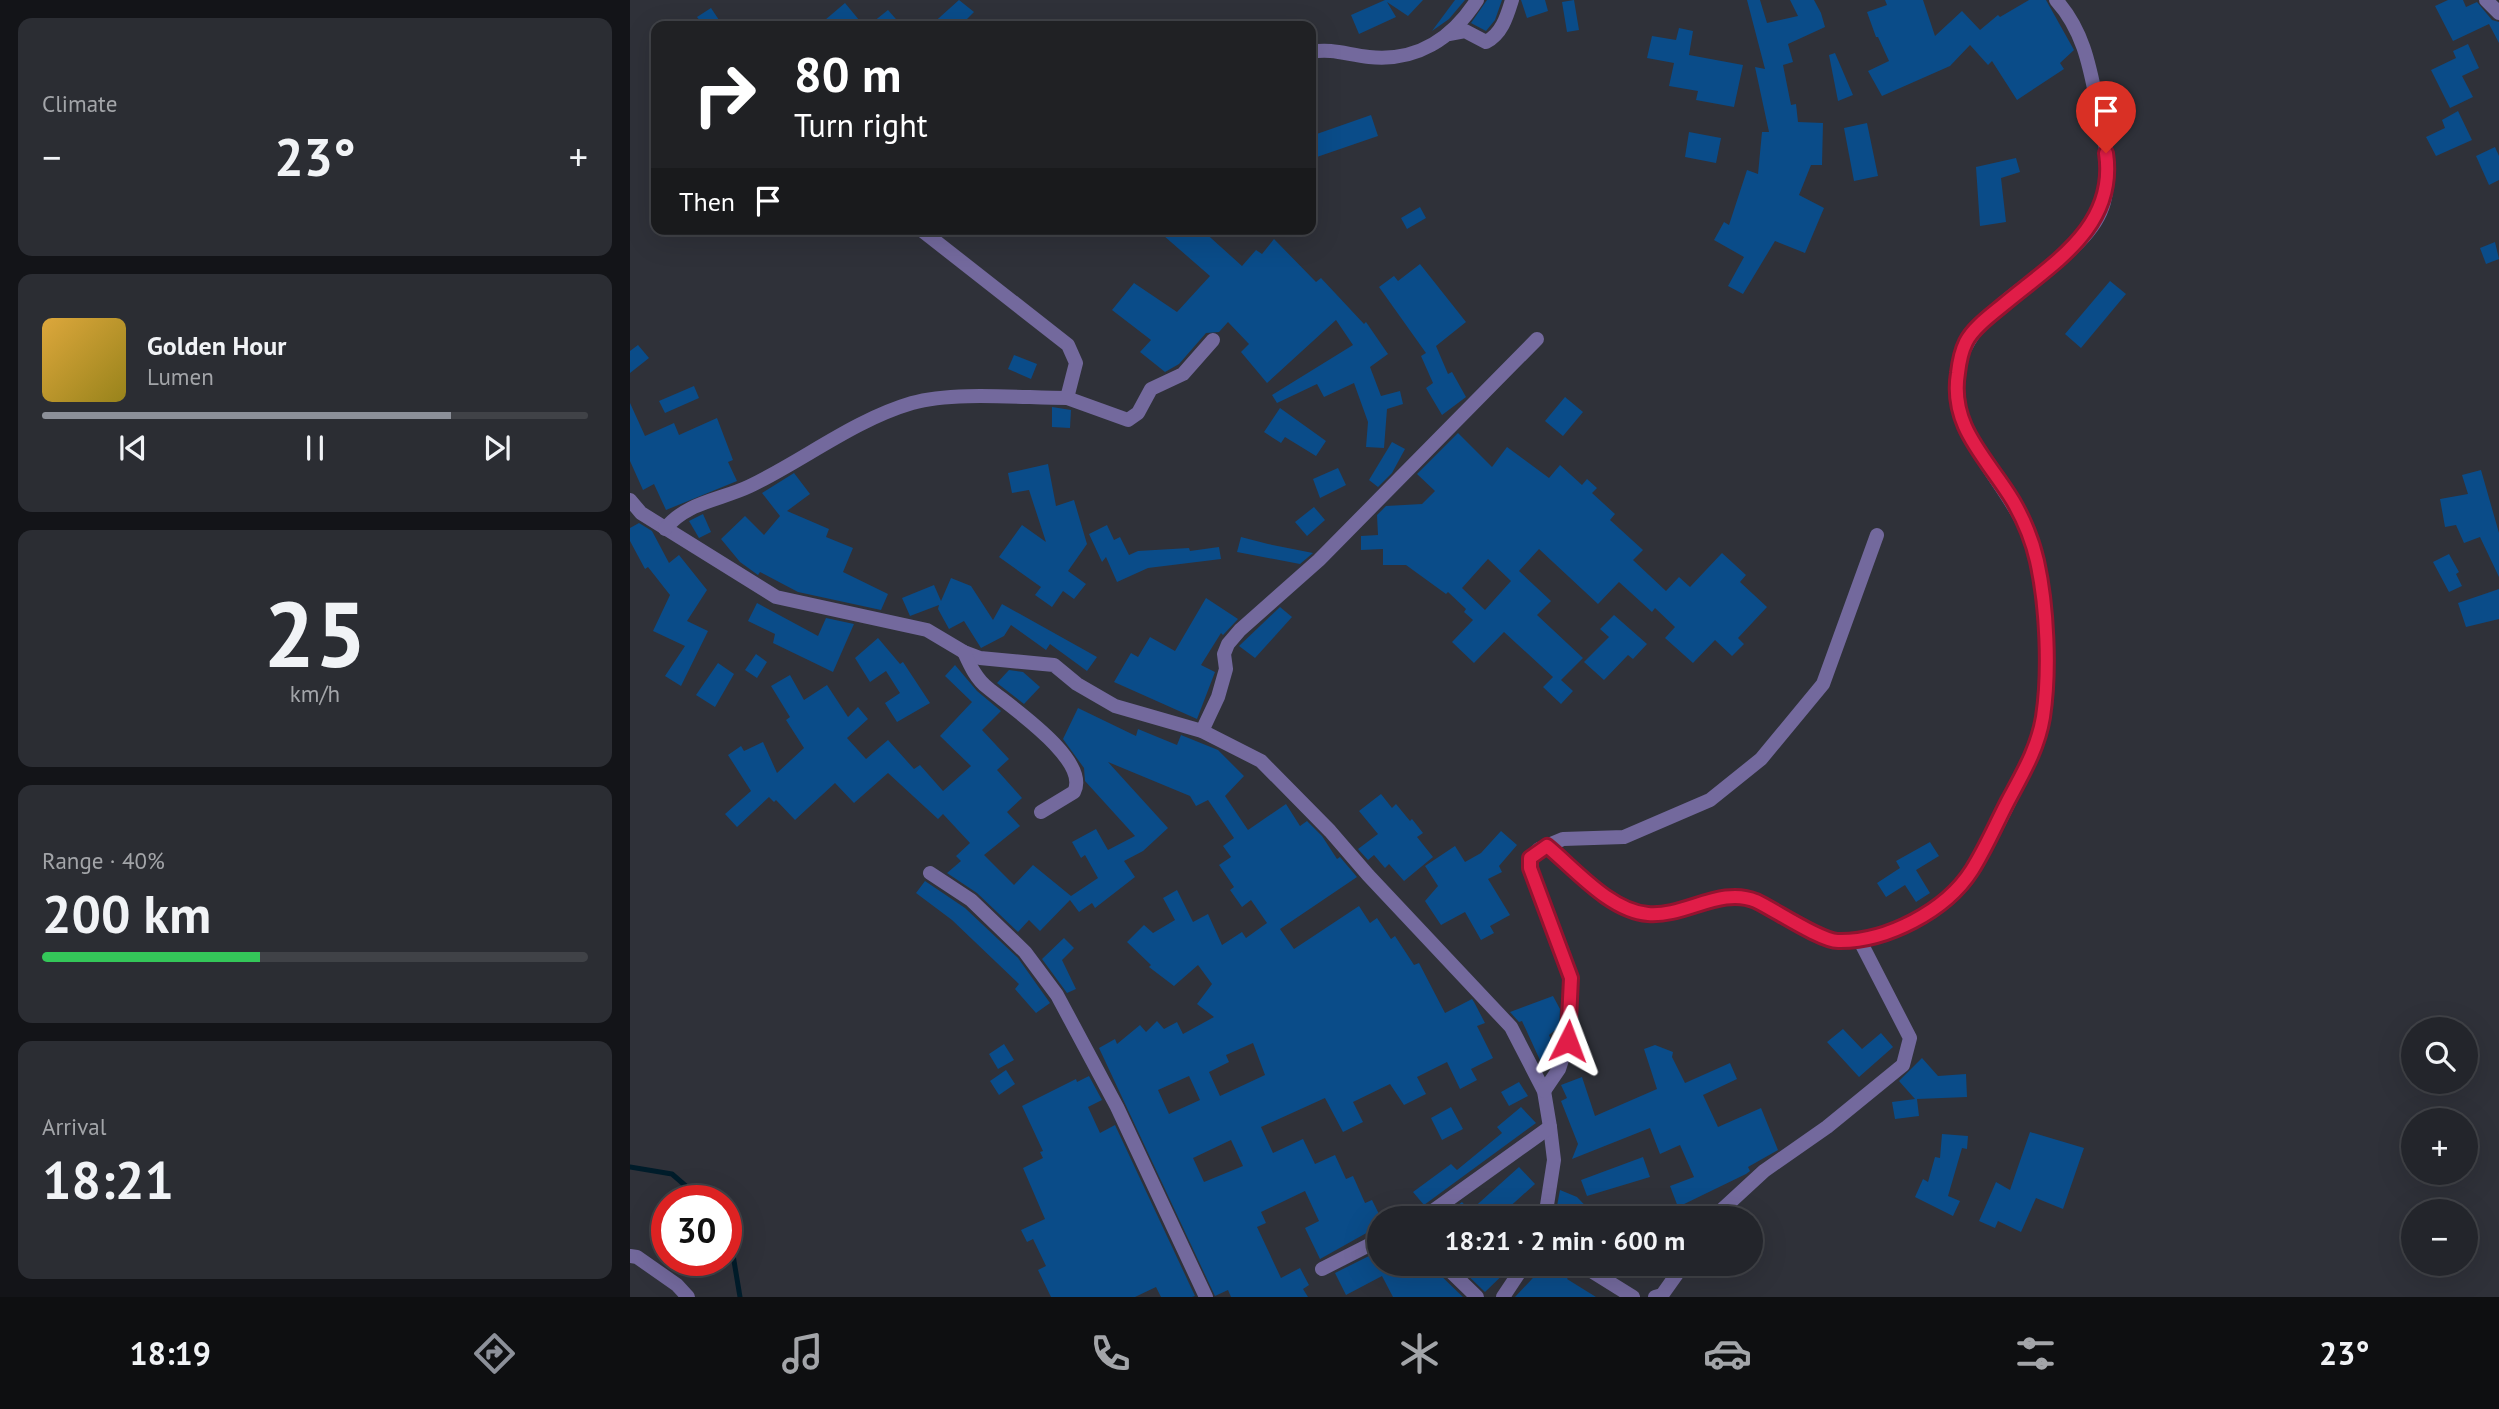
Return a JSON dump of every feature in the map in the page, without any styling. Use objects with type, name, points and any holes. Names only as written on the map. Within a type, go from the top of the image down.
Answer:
[{"type":"street","points":[[1316,51],[1329,48],[1370,58],[1401,58],[1427,48],[1449,34],[1477,0]]},
{"type":"street","points":[[1449,34],[1465,31],[1486,42],[1500,31],[1512,0]]},
{"type":"street","points":[[1547,846],[1624,907],[1647,914],[1664,913],[1739,895],[1834,941],[1860,939],[1888,932],[1923,915],[1955,891],[1971,871],[2036,747],[2043,716],[2046,681],[2043,616],[2030,533],[2012,499],[1967,433],[1959,414],[1957,376],[1966,342],[1987,318],[2085,234],[2103,206],[2109,171],[2085,44],[2056,0]]},
{"type":"street","points":[[2486,0],[2499,13]]},
{"type":"street","points":[[928,235],[1068,345],[1076,363],[1067,398]]},
{"type":"street","points":[[1202,731],[1218,697],[1226,669],[1224,654],[1228,644],[1240,630],[1319,560],[1537,339]]},
{"type":"street","points":[[665,529],[682,512],[740,491],[860,425],[914,402],[937,398],[1067,398],[1128,420],[1138,412],[1151,389],[1183,374],[1213,340]]},
{"type":"street","points":[[630,500],[641,513],[665,529],[776,597],[928,630],[964,652],[981,658],[1054,665],[1077,684],[1115,706],[1202,731],[1261,761],[1330,831],[1511,1027],[1544,1091],[1555,1160],[1547,1206]]},
{"type":"street","points":[[1544,1091],[1559,1069],[1568,1041],[1571,978],[1530,868],[1530,858],[1563,839],[1624,837],[1710,800],[1760,759],[1823,684],[1877,535]]},
{"type":"street","points":[[964,652],[978,678],[1050,739],[1069,764],[1077,781],[1074,792],[1041,813]]},
{"type":"street","points":[[930,873],[971,900],[1025,952],[1057,995],[1117,1107],[1206,1297]]},
{"type":"street","points":[[1726,1206],[1764,1171],[1827,1127],[1903,1065],[1909,1038],[1860,939]]},
{"type":"street","points":[[1440,1206],[1550,1127]]},
{"type":"street","points":[[1322,1269],[1367,1246]]},
{"type":"street","points":[[630,1256],[637,1257],[677,1285],[688,1297]]},
{"type":"street","points":[[1455,1276],[1477,1297]]},
{"type":"street","points":[[1503,1297],[1517,1276]]},
{"type":"street","points":[[1599,1276],[1633,1297]]},
{"type":"street","points":[[1655,1297],[1662,1295],[1675,1276]]},
{"type":"building","points":[[959,0],[974,12],[965,21],[936,21]]},
{"type":"building","points":[[1385,0],[1423,0],[1408,16],[1387,2],[1396,17],[1359,34],[1351,15]]},
{"type":"building","points":[[1455,0],[1465,0],[1449,19],[1432,31]]},
{"type":"building","points":[[1487,0],[1502,0],[1495,20],[1486,31],[1471,23]]},
{"type":"building","points":[[1521,0],[1545,0],[1548,11],[1527,18]]},
{"type":"building","points":[[1574,0],[1579,30],[1567,32],[1562,2]]},
{"type":"building","points":[[1747,0],[1760,0],[1767,23],[1798,16],[1790,0],[1814,0],[1821,13],[1825,27],[1788,44],[1793,62],[1783,65],[1791,105],[1796,104],[1798,122],[1823,123],[1822,165],[1811,165],[1799,195],[1824,208],[1805,253],[1775,241],[1743,294],[1728,286],[1744,257],[1714,240],[1724,222],[1729,225],[1747,170],[1758,174],[1762,132],[1769,132],[1755,67],[1765,69]]},
{"type":"building","points":[[1885,0],[1923,0],[1935,36],[1962,11],[1980,30],[1998,15],[2000,17],[2029,0],[2046,0],[2074,50],[2060,63],[2064,69],[2017,100],[1992,61],[1988,65],[1970,45],[1950,66],[1882,96],[1868,71],[1889,61],[1867,12],[1887,5]]},
{"type":"building","points":[[2448,0],[2463,0],[2466,7],[2477,2],[2492,20],[2499,22],[2499,43],[2489,24],[2453,41],[2435,6]]},
{"type":"building","points":[[845,3],[860,21],[824,21]]},
{"type":"building","points":[[711,8],[720,21],[700,21],[697,17]]},
{"type":"building","points":[[888,10],[898,21],[874,21]]},
{"type":"building","points":[[1679,28],[1693,31],[1689,55],[1743,65],[1734,107],[1696,100],[1698,91],[1669,86],[1674,63],[1647,58],[1652,36],[1676,40]]},
{"type":"building","points":[[2468,44],[2479,68],[2462,76],[2473,97],[2450,108],[2431,70],[2456,58],[2453,51]]},
{"type":"building","points":[[1835,53],[1853,95],[1838,101],[1829,55]]},
{"type":"building","points":[[2458,111],[2472,140],[2436,156],[2426,137],[2445,128],[2442,120]]},
{"type":"building","points":[[1371,115],[1378,136],[1316,157],[1316,134]]},
{"type":"building","points":[[1867,123],[1878,176],[1854,181],[1844,128]]},
{"type":"building","points":[[1689,132],[1721,138],[1716,163],[1685,157]]},
{"type":"building","points":[[2495,147],[2499,156],[2499,180],[2489,185],[2476,156]]},
{"type":"building","points":[[2016,158],[2020,172],[2001,178],[2006,222],[1980,226],[1976,167]]},
{"type":"building","points":[[1420,207],[1426,218],[1407,229],[1401,218]]},
{"type":"building","points":[[1163,235],[1208,235],[1242,266],[1256,250],[1262,254],[1274,239],[1316,282],[1321,278],[1364,324],[1366,322],[1388,354],[1370,367],[1381,396],[1400,391],[1403,404],[1387,409],[1384,448],[1366,447],[1368,422],[1354,383],[1324,397],[1317,384],[1277,403],[1272,395],[1353,345],[1336,320],[1267,383],[1241,352],[1249,344],[1228,322],[1219,332],[1206,333],[1179,364],[1165,372],[1140,352],[1151,340],[1112,310],[1134,283],[1177,312],[1210,276]]},
{"type":"building","points":[[2495,242],[2499,259],[2486,264],[2480,248]]},
{"type":"building","points":[[1420,264],[1466,322],[1436,346],[1448,374],[1452,372],[1466,397],[1442,415],[1426,388],[1433,383],[1421,356],[1426,353],[1379,287],[1394,276],[1398,281]]},
{"type":"building","points":[[2110,281],[2126,294],[2081,348],[2065,334]]},
{"type":"building","points":[[638,345],[649,358],[630,373],[630,351]]},
{"type":"building","points":[[1014,355],[1037,364],[1031,379],[1008,369]]},
{"type":"building","points":[[694,386],[699,398],[665,413],[659,401]]},
{"type":"building","points":[[1565,397],[1583,412],[1563,436],[1545,421]]},
{"type":"building","points":[[630,403],[645,436],[674,423],[679,435],[717,418],[733,460],[728,462],[737,481],[666,510],[654,484],[643,490],[630,461]]},
{"type":"building","points":[[1052,407],[1071,410],[1070,428],[1052,427]]},
{"type":"building","points":[[1280,408],[1326,441],[1316,456],[1285,437],[1281,443],[1264,432]]},
{"type":"building","points":[[1458,433],[1492,467],[1507,447],[1549,478],[1560,465],[1582,485],[1587,479],[1597,488],[1592,493],[1615,514],[1610,520],[1643,550],[1633,560],[1666,591],[1679,577],[1690,587],[1722,553],[1746,575],[1740,582],[1767,607],[1738,638],[1744,644],[1732,656],[1715,640],[1693,663],[1665,638],[1675,627],[1655,608],[1652,612],[1619,582],[1598,604],[1539,549],[1519,571],[1551,601],[1537,615],[1583,658],[1561,680],[1573,691],[1561,704],[1543,687],[1553,677],[1504,632],[1474,663],[1452,642],[1473,620],[1464,612],[1466,609],[1448,592],[1446,594],[1406,565],[1383,565],[1383,549],[1361,550],[1361,536],[1378,535],[1377,515],[1386,506],[1422,504],[1435,491],[1417,474]],"holes":[[[1488,559],[1511,581],[1485,610],[1462,588]]]},
{"type":"building","points":[[1392,442],[1405,449],[1392,473],[1378,487],[1369,480]]},
{"type":"building","points":[[1048,464],[1056,506],[1074,500],[1087,544],[1068,571],[1086,584],[1074,599],[1063,591],[1052,607],[1035,595],[1041,587],[999,557],[1022,525],[1046,542],[1029,490],[1012,493],[1008,473]]},
{"type":"building","points":[[1338,468],[1346,485],[1320,498],[1313,479]]},
{"type":"building","points":[[2481,470],[2499,533],[2499,577],[2480,537],[2464,543],[2456,525],[2445,527],[2440,499],[2468,494],[2462,475]]},
{"type":"building","points":[[794,473],[810,494],[787,511],[829,529],[826,537],[853,548],[843,572],[888,594],[881,610],[798,592],[760,572],[758,575],[740,562],[721,539],[745,516],[764,535],[780,516],[762,493]]},
{"type":"building","points":[[1314,507],[1325,520],[1307,536],[1295,522]]},
{"type":"building","points":[[703,514],[711,532],[699,538],[689,521]]},
{"type":"building","points":[[639,523],[652,531],[669,563],[679,555],[707,590],[687,621],[708,631],[681,686],[665,676],[685,646],[653,631],[670,595],[648,567],[645,569],[630,541],[630,528]]},
{"type":"building","points":[[1107,525],[1114,540],[1120,537],[1129,555],[1138,551],[1189,548],[1190,551],[1219,547],[1221,559],[1148,568],[1117,582],[1106,557],[1102,562],[1089,534]]},
{"type":"building","points":[[1241,537],[1313,553],[1300,564],[1237,552]]},
{"type":"building","points":[[2449,554],[2459,572],[2456,574],[2462,586],[2449,592],[2433,562]]},
{"type":"building","points":[[951,578],[971,586],[993,620],[1002,604],[1097,657],[1087,671],[1050,644],[1046,650],[1011,625],[1004,636],[981,648],[964,621],[949,629],[938,609],[939,605],[910,616],[902,598],[934,585],[941,601]]},
{"type":"building","points":[[2499,589],[2499,619],[2466,627],[2458,603]]},
{"type":"building","points":[[1206,598],[1238,619],[1223,635],[1221,633],[1201,665],[1215,672],[1197,719],[1114,682],[1131,653],[1138,657],[1150,637],[1175,651]]},
{"type":"building","points":[[757,603],[818,636],[826,618],[854,624],[833,672],[773,643],[775,634],[748,621]]},
{"type":"building","points":[[1280,607],[1292,617],[1255,658],[1239,646]]},
{"type":"building","points":[[1614,615],[1647,644],[1633,659],[1628,655],[1604,680],[1584,662],[1609,637],[1600,629]]},
{"type":"building","points":[[878,638],[900,664],[903,662],[930,703],[897,722],[885,703],[900,693],[886,671],[870,682],[855,658]]},
{"type":"building","points":[[756,654],[767,662],[757,678],[745,670]]},
{"type":"building","points":[[718,663],[734,674],[715,707],[696,695]]},
{"type":"building","points":[[955,665],[977,691],[1001,711],[982,730],[1009,759],[997,770],[1022,798],[1007,812],[1020,826],[984,855],[1014,885],[1033,865],[1071,896],[1098,878],[1085,855],[1081,858],[1072,842],[1096,829],[1108,850],[1135,836],[1085,781],[1084,768],[1063,739],[1078,708],[1136,736],[1138,729],[1177,745],[1181,735],[1218,750],[1244,776],[1225,796],[1248,830],[1286,804],[1300,826],[1307,821],[1322,836],[1337,859],[1340,857],[1357,877],[1280,929],[1294,949],[1359,906],[1370,923],[1377,918],[1391,939],[1395,936],[1414,965],[1419,963],[1445,1013],[1472,999],[1474,1002],[1485,1023],[1477,1026],[1493,1058],[1471,1069],[1477,1080],[1460,1089],[1447,1062],[1417,1077],[1426,1094],[1404,1105],[1390,1084],[1353,1102],[1363,1122],[1343,1132],[1325,1098],[1261,1127],[1273,1153],[1303,1139],[1315,1164],[1335,1155],[1346,1179],[1353,1176],[1365,1203],[1372,1200],[1375,1206],[1367,1206],[1367,1233],[1320,1259],[1305,1228],[1319,1221],[1305,1191],[1261,1212],[1266,1223],[1257,1227],[1281,1278],[1300,1268],[1309,1285],[1303,1289],[1308,1297],[1231,1297],[1228,1290],[1215,1296],[1099,1048],[1115,1039],[1117,1044],[1140,1025],[1146,1032],[1157,1021],[1164,1029],[1177,1022],[1183,1034],[1214,1017],[1197,1004],[1212,984],[1198,965],[1174,986],[1149,967],[1151,965],[1127,942],[1144,925],[1153,933],[1175,920],[1163,898],[1177,890],[1193,922],[1208,914],[1222,945],[1242,932],[1246,938],[1267,923],[1251,900],[1242,907],[1230,890],[1234,887],[1219,865],[1231,857],[1223,846],[1234,838],[1208,800],[1196,806],[1190,796],[1108,762],[1168,828],[1143,851],[1124,861],[1135,877],[1095,908],[1092,903],[1079,912],[1070,900],[1040,931],[1029,920],[1018,932],[977,893],[947,873],[961,861],[956,856],[970,843],[943,814],[938,819],[888,773],[854,803],[835,783],[795,820],[776,800],[774,802],[769,797],[737,827],[725,814],[751,791],[728,755],[741,746],[744,751],[763,742],[777,773],[804,748],[786,720],[790,717],[771,686],[790,675],[804,700],[827,685],[848,717],[858,707],[868,719],[847,738],[866,759],[888,740],[914,769],[920,765],[943,791],[971,766],[940,736],[972,702],[945,676]],"holes":[[[1253,1043],[1265,1075],[1220,1096],[1209,1072],[1229,1062],[1226,1055]],[[1189,1076],[1200,1100],[1169,1114],[1158,1090]],[[1231,1140],[1243,1166],[1204,1182],[1193,1158]]]},
{"type":"building","points":[[1009,670],[1023,672],[1040,687],[1024,704],[997,683]]},
{"type":"building","points":[[1381,794],[1392,808],[1396,804],[1410,821],[1412,819],[1423,833],[1417,837],[1433,857],[1404,881],[1389,864],[1385,868],[1374,855],[1368,860],[1358,849],[1378,834],[1359,811]]},
{"type":"building","points":[[1501,831],[1517,845],[1499,866],[1502,872],[1488,879],[1510,915],[1490,926],[1494,933],[1481,940],[1465,912],[1441,925],[1425,901],[1438,886],[1425,866],[1455,846],[1465,862],[1481,853]]},
{"type":"building","points":[[1930,842],[1939,856],[1916,870],[1930,893],[1916,902],[1905,885],[1886,897],[1877,883],[1900,868],[1896,861]]},
{"type":"building","points":[[925,881],[965,908],[1018,958],[1050,1003],[1036,1013],[1015,989],[1019,984],[952,920],[916,893]]},
{"type":"building","points":[[1064,938],[1074,948],[1062,960],[1076,989],[1067,993],[1042,959]]},
{"type":"building","points":[[1553,996],[1560,1009],[1559,1027],[1549,1035],[1555,1050],[1550,1065],[1544,1069],[1522,1021],[1519,1022],[1510,1012]]},
{"type":"building","points":[[1843,1029],[1862,1049],[1881,1033],[1893,1047],[1859,1077],[1827,1042]]},
{"type":"building","points":[[1004,1044],[1014,1060],[998,1069],[989,1054]]},
{"type":"building","points":[[1655,1045],[1673,1052],[1672,1057],[1685,1083],[1730,1063],[1737,1079],[1703,1095],[1718,1127],[1761,1108],[1778,1150],[1748,1167],[1750,1171],[1746,1174],[1680,1206],[1678,1206],[1670,1186],[1694,1177],[1680,1145],[1660,1154],[1650,1128],[1572,1159],[1578,1144],[1561,1101],[1567,1098],[1561,1085],[1582,1077],[1595,1116],[1657,1089],[1644,1049]]},
{"type":"building","points":[[1922,1058],[1938,1076],[1966,1074],[1967,1097],[1917,1099],[1919,1116],[1895,1119],[1892,1102],[1915,1099],[1899,1081]]},
{"type":"building","points":[[1006,1070],[1015,1084],[999,1095],[990,1081]]},
{"type":"building","points":[[1089,1076],[1102,1100],[1088,1107],[1100,1133],[1115,1125],[1195,1296],[1161,1297],[1156,1287],[1135,1297],[1051,1297],[1038,1270],[1046,1266],[1033,1239],[1027,1242],[1021,1230],[1045,1219],[1023,1168],[1043,1158],[1040,1152],[1043,1151],[1022,1106],[1076,1079],[1077,1082]]},
{"type":"building","points":[[1519,1082],[1528,1096],[1509,1106],[1501,1092]]},
{"type":"building","points":[[1451,1107],[1463,1129],[1442,1140],[1431,1118]]},
{"type":"building","points":[[1521,1107],[1536,1123],[1424,1205],[1413,1192],[1451,1164],[1457,1170],[1502,1133],[1497,1127]]},
{"type":"building","points":[[2030,1132],[2084,1148],[2063,1209],[2036,1198],[2021,1232],[1998,1221],[1995,1228],[1979,1221],[1996,1182],[2010,1190]]},
{"type":"building","points":[[1942,1134],[1968,1136],[1967,1149],[1962,1148],[1948,1196],[1960,1201],[1953,1216],[1915,1197],[1923,1179],[1928,1182],[1935,1157],[1940,1158]]},
{"type":"building","points":[[1643,1157],[1650,1177],[1587,1196],[1581,1180]]},
{"type":"building","points":[[1519,1167],[1535,1184],[1511,1206],[1476,1206]]},
{"type":"building","points":[[1560,1190],[1577,1197],[1586,1206],[1557,1206]]},
{"type":"building","points":[[1367,1257],[1367,1276],[1382,1276],[1346,1295],[1335,1273]]},
{"type":"building","points":[[1382,1276],[1441,1276],[1463,1297],[1393,1297]]},
{"type":"building","points":[[1468,1276],[1502,1276],[1485,1292]]},
{"type":"building","points":[[1535,1276],[1569,1276],[1567,1279],[1596,1297],[1515,1297]]},
{"type":"waterway","points":[[630,1167],[672,1174],[685,1185]]},
{"type":"waterway","points":[[736,1276],[740,1297]]},
{"type":"route","points":[[1568,1041],[1571,978],[1530,868],[1530,858],[1539,849],[1547,846],[1624,907],[1647,914],[1664,913],[1739,895],[1834,941],[1860,939],[1888,932],[1923,915],[1955,891],[1971,871],[2036,747],[2043,716],[2046,681],[2043,603],[2030,533],[2012,499],[1972,443],[1959,414],[1957,376],[1966,342],[1987,318],[2085,234],[2103,206],[2109,171],[2106,153]]}]
